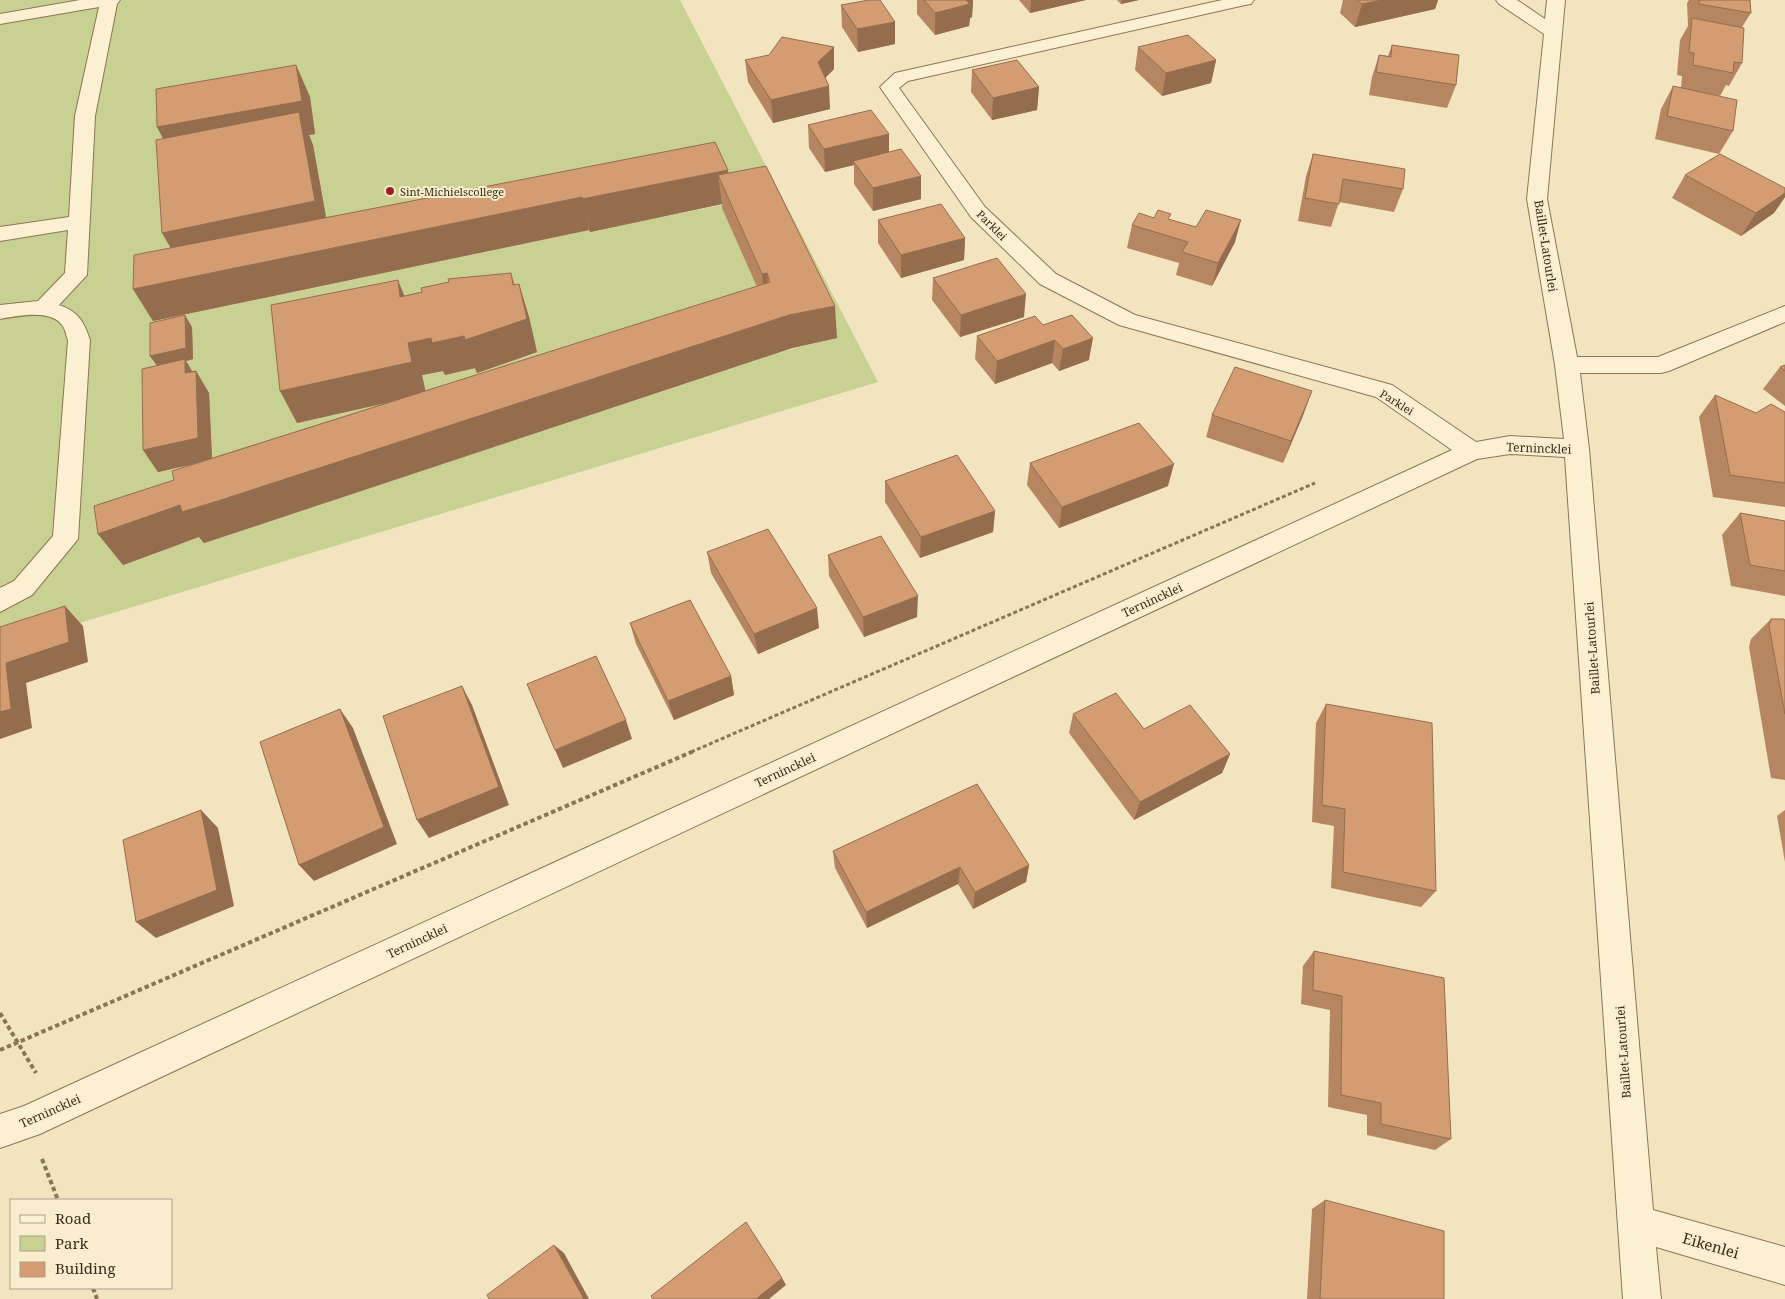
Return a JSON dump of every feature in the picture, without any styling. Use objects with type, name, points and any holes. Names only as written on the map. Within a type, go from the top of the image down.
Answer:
[{"type":"street","name":"Parklei","points":[[1245,0],[902,77],[889,87],[978,212],[1048,279],[1127,320],[1384,391],[1472,451]]},
{"type":"street","points":[[1505,0],[1552,31]]},
{"type":"street","name":"Baillet-Latourlei","points":[[1556,0],[1537,198],[1567,365],[1577,449],[1642,1299]]},
{"type":"street","points":[[0,19],[110,1],[85,116],[76,275],[44,308]]},
{"type":"street","points":[[0,234],[79,222]]},
{"type":"street","points":[[0,312],[25,307],[44,308],[62,315],[74,324],[78,340],[68,518],[65,539],[23,588],[0,601]]},
{"type":"street","points":[[1567,365],[1661,365],[1785,313]]},
{"type":"street","name":"Ternincklei","points":[[0,1131],[37,1118],[1472,451],[1510,445],[1577,449]]},
{"type":"street","name":"Eikenlei","points":[[1636,1224],[1785,1266]]},
{"type":"path","points":[[0,1050],[1320,481]]},
{"type":"path","points":[[0,1013],[16,1042]]},
{"type":"green space","name":"Sint-Michielscollege","points":[[0,0],[680,0],[878,382],[0,647]],"holes":[[[731,203],[589,230],[153,321],[187,281]],[[723,208],[836,338],[734,366],[566,422],[288,508],[123,564],[766,307]]]},
{"type":"building","points":[[880,0],[895,22],[857,29],[841,5]]},
{"type":"building","points":[[924,0],[966,0],[970,4],[935,13]]},
{"type":"building","points":[[1357,0],[1382,0],[1362,4]]},
{"type":"building","points":[[1699,0],[1750,0],[1751,13],[1699,4]]},
{"type":"building","points":[[1692,18],[1744,28],[1742,63],[1734,62],[1733,73],[1693,65],[1694,53],[1689,52]]},
{"type":"building","points":[[1188,35],[1216,60],[1166,73],[1138,47]]},
{"type":"building","points":[[782,37],[834,47],[818,62],[829,86],[771,100],[745,60],[769,55]]},
{"type":"building","points":[[1392,45],[1459,55],[1456,85],[1376,72],[1379,55],[1391,57]]},
{"type":"building","points":[[1017,60],[1039,87],[993,98],[972,70]]},
{"type":"building","points":[[296,65],[302,101],[157,127],[156,89]]},
{"type":"building","points":[[1673,86],[1737,100],[1733,131],[1667,116]]},
{"type":"building","points":[[871,110],[889,134],[824,149],[808,125]]},
{"type":"building","points":[[299,112],[315,201],[162,233],[156,140]]},
{"type":"building","points":[[715,142],[728,170],[582,199],[582,197],[133,289],[134,255]]},
{"type":"building","points":[[901,149],[921,176],[873,188],[853,161]]},
{"type":"building","points":[[1313,154],[1405,169],[1403,189],[1343,179],[1339,204],[1305,198]]},
{"type":"building","points":[[1720,154],[1785,188],[1785,193],[1756,213],[1685,175]]},
{"type":"building","points":[[766,166],[835,306],[789,315],[224,499],[182,512],[180,505],[98,534],[94,506],[174,480],[172,471],[770,282],[767,273],[762,274],[718,175]]},
{"type":"building","points":[[941,204],[965,238],[901,255],[878,220]]},
{"type":"building","points":[[1158,210],[1171,214],[1168,219],[1196,227],[1206,210],[1241,220],[1218,263],[1182,252],[1188,242],[1132,225],[1139,213],[1154,218]]},
{"type":"building","points":[[997,258],[1026,294],[961,315],[933,278]]},
{"type":"building","points":[[511,273],[513,285],[519,284],[527,319],[465,340],[464,336],[432,343],[431,338],[408,343],[412,362],[280,391],[271,305],[398,280],[400,297],[422,292],[421,288],[449,282],[448,279]]},
{"type":"building","points":[[185,315],[186,348],[150,356],[150,323]]},
{"type":"building","points":[[1072,315],[1093,338],[1063,349],[1055,340],[997,361],[977,336],[1035,316],[1043,325]]},
{"type":"building","points":[[185,359],[185,373],[196,371],[198,438],[143,450],[142,369]]},
{"type":"building","points":[[1235,367],[1312,391],[1291,441],[1212,415]]},
{"type":"building","points":[[1715,395],[1756,413],[1771,404],[1785,412],[1785,483],[1730,475]]},
{"type":"building","points":[[1139,423],[1174,464],[1062,507],[1030,463]]},
{"type":"building","points":[[957,455],[995,511],[921,537],[885,481]]},
{"type":"building","points":[[1740,513],[1785,521],[1785,571],[1750,565]]},
{"type":"building","points":[[768,529],[817,608],[754,634],[707,552]]},
{"type":"building","points":[[881,536],[918,596],[863,617],[828,555]]},
{"type":"building","points":[[690,600],[731,676],[668,701],[630,623]]},
{"type":"building","points":[[65,606],[69,642],[6,663],[11,709],[0,712],[0,627]]},
{"type":"building","points":[[1771,619],[1785,620],[1785,714],[1769,626]]},
{"type":"building","points":[[596,656],[626,720],[555,750],[527,684]]},
{"type":"building","points":[[462,686],[499,787],[417,820],[383,716]]},
{"type":"building","points":[[1116,693],[1144,729],[1190,705],[1230,754],[1140,802],[1073,714]]},
{"type":"building","points":[[1326,704],[1432,723],[1436,891],[1343,872],[1345,809],[1322,805]]},
{"type":"building","points":[[340,709],[384,827],[299,865],[260,742]]},
{"type":"building","points":[[977,784],[1029,865],[975,892],[960,867],[866,912],[833,851]]},
{"type":"building","points":[[201,810],[217,890],[136,922],[123,840]]},
{"type":"building","points":[[1314,951],[1444,978],[1451,1139],[1381,1124],[1381,1103],[1341,1095],[1342,996],[1313,990]]},
{"type":"building","points":[[1325,1200],[1444,1231],[1444,1299],[1320,1299]]},
{"type":"building","points":[[746,1222],[782,1278],[756,1299],[653,1299],[651,1296]]},
{"type":"building","points":[[554,1245],[584,1299],[489,1299],[487,1295]]},
{"type":"place","name":"Sint-Michielscollege","points":[[390,191]]}]
